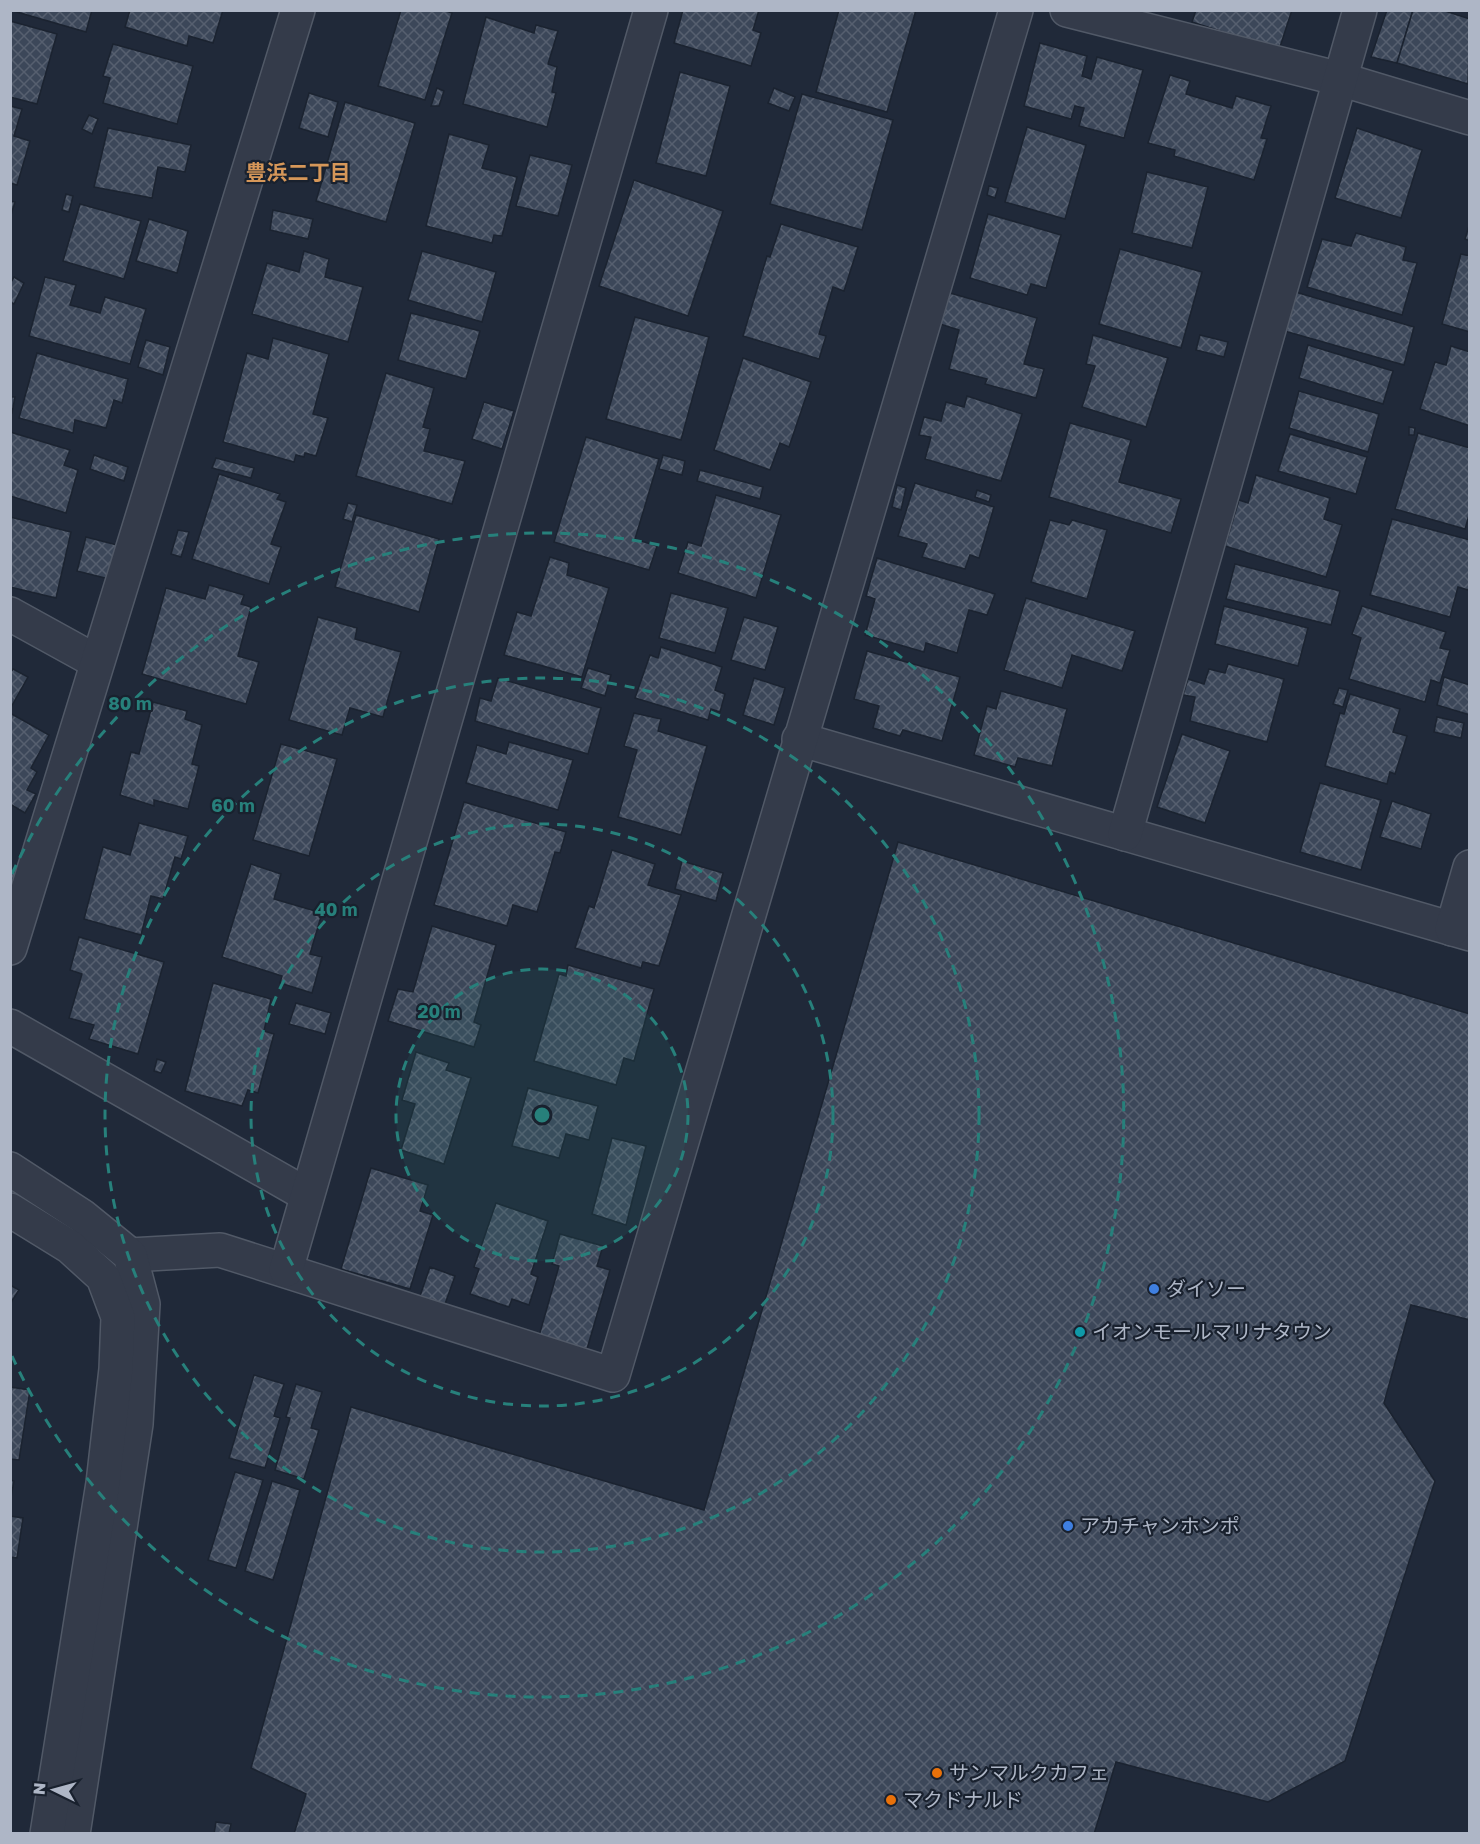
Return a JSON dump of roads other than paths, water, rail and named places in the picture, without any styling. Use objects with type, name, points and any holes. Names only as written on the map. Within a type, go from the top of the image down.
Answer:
[{"type":"street","points":[[10,948],[298,10]]},
{"type":"street","points":[[286,1270],[651,10]]},
{"type":"street","points":[[130,1255],[220,1250],[613,1375],[1016,10]]},
{"type":"street","points":[[1067,10],[1340,79],[1470,118]]},
{"type":"street","points":[[1125,834],[1360,10]]},
{"type":"street","points":[[10,614],[97,662]]},
{"type":"street","points":[[799,739],[1461,931],[1470,867]]},
{"type":"street","points":[[10,1026],[308,1196]]},
{"type":"street","points":[[10,1169],[82,1216],[130,1255],[143,1305],[136,1424],[73,1833]]},
{"type":"street","points":[[10,1210],[70,1246],[103,1277],[118,1317],[117,1369],[103,1484],[47,1833]]},
{"type":"place","name":"ダイソー","points":[[1154,1289]]},
{"type":"place","name":"イオンモールマリナタウン","points":[[1080,1332]]},
{"type":"place","name":"アカチャンホンポ","points":[[1068,1526]]},
{"type":"place","name":"サンマルクカフェ","points":[[937,1773]]},
{"type":"place","name":"マクドナルド","points":[[891,1800]]},
{"type":"district","name":"豊浜二丁目","points":[[298,173]]}]
